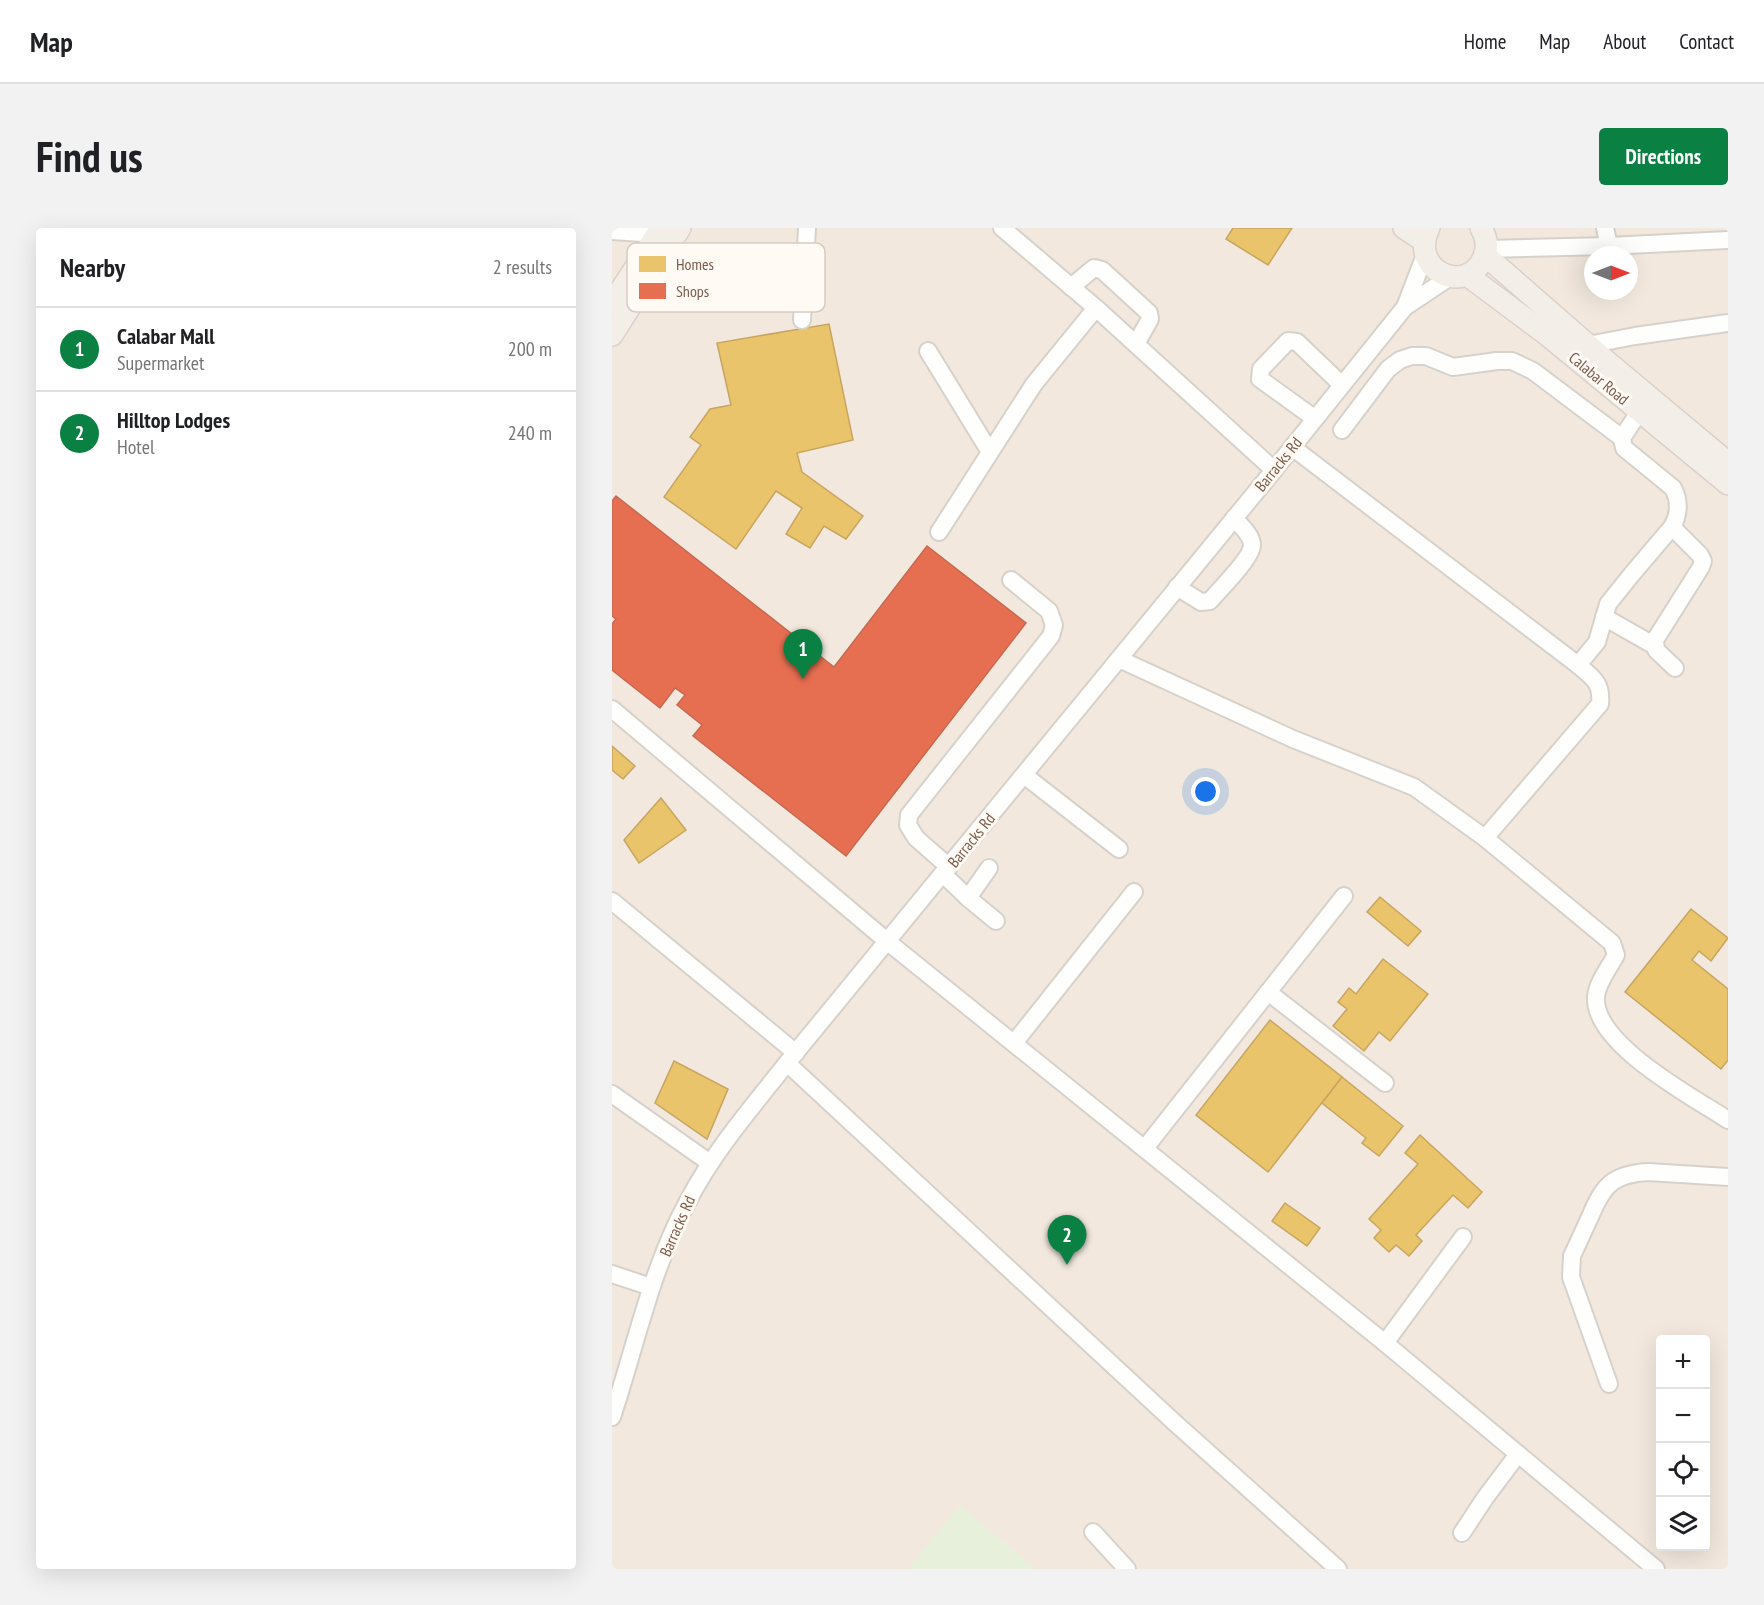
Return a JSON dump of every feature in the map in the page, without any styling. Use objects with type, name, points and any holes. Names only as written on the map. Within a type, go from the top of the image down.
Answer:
[{"type":"main road","points":[[670,243],[680,228]]},
{"type":"main road","points":[[1404,228],[1426,241]]},
{"type":"main road","points":[[1458,276],[1475,270],[1481,263],[1485,238]]},
{"type":"main road","name":"Calabar Road","points":[[1485,238],[1588,345],[1728,464]]},
{"type":"main road","name":"Calabar Road","points":[[1426,241],[1428,261],[1437,271],[1458,276],[1546,334],[1728,484]]},
{"type":"main road","points":[[612,303],[627,280]]},
{"type":"main road","points":[[612,335],[627,311]]},
{"type":"street","points":[[806,243],[807,228]]},
{"type":"street","points":[[1002,228],[1096,308],[1274,470]]},
{"type":"street","points":[[1605,228],[1609,246]]},
{"type":"street","points":[[1695,228],[1710,241]]},
{"type":"street","points":[[612,231],[659,231]]},
{"type":"street","points":[[1485,238],[1609,246],[1728,240]]},
{"type":"street","name":"Barracks Rd","points":[[1405,307],[1426,241]]},
{"type":"street","points":[[1071,287],[1094,268],[1102,270],[1149,313],[1150,319],[1136,344]]},
{"type":"street","name":"Barracks Rd","points":[[612,1417],[651,1287],[683,1210],[710,1163],[791,1058],[1405,307],[1458,276]]},
{"type":"street","points":[[939,532],[1034,384],[1096,308]]},
{"type":"street","points":[[801,320],[802,312]]},
{"type":"street","points":[[1588,345],[1728,323]]},
{"type":"street","points":[[1314,418],[1260,379],[1261,369],[1288,341],[1297,342],[1342,385]]},
{"type":"street","points":[[928,351],[990,452]]},
{"type":"street","points":[[1342,430],[1388,369],[1400,360],[1412,356],[1426,356],[1453,367],[1512,361],[1533,371],[1622,438]]},
{"type":"street","points":[[1578,665],[1597,642],[1608,604],[1672,527],[1676,519],[1677,496],[1673,488],[1623,447],[1622,438],[1640,412]]},
{"type":"street","points":[[1292,447],[1578,665],[1597,682],[1601,690],[1600,704],[1485,838]]},
{"type":"street","points":[[1177,586],[1201,602],[1210,601],[1249,556],[1252,546],[1250,537],[1234,518]]},
{"type":"street","points":[[1672,527],[1700,555],[1703,561],[1655,639],[1656,650],[1675,668]]},
{"type":"street","points":[[996,921],[968,898],[916,838],[908,825],[909,815],[1051,636],[1054,625],[1049,611],[1011,580]]},
{"type":"street","points":[[1604,616],[1655,646]]},
{"type":"street","points":[[1119,659],[1293,739],[1414,787],[1485,838],[1612,943],[1616,956],[1597,989],[1596,1007],[1601,1019],[1615,1038],[1636,1059],[1728,1120]]},
{"type":"street","points":[[612,710],[888,942],[1385,1343],[1656,1569]]},
{"type":"street","points":[[1024,775],[1119,849]]},
{"type":"street","points":[[968,898],[988,868]]},
{"type":"street","points":[[1014,1043],[1134,892]]},
{"type":"street","points":[[1145,1148],[1344,896]]},
{"type":"street","points":[[612,901],[791,1058],[1174,1422],[1338,1569]]},
{"type":"street","points":[[1268,992],[1385,1083]]},
{"type":"street","points":[[612,1094],[710,1163]]},
{"type":"street","points":[[1609,1384],[1571,1278],[1570,1265],[1599,1196],[1609,1184],[1623,1176],[1637,1172],[1728,1177]]},
{"type":"street","points":[[1385,1343],[1463,1237]]},
{"type":"street","points":[[612,1274],[651,1287]]},
{"type":"street","points":[[1462,1533],[1518,1454]]},
{"type":"street","points":[[1093,1532],[1127,1569]]},
{"type":"shaded area","points":[[612,228],[1728,228],[1728,1569],[612,1569]]},
{"type":"green space","points":[[960,1505],[1036,1569],[907,1569]]},
{"type":"building: Homes","points":[[1233,228],[1292,228],[1268,265],[1226,239]]},
{"type":"building: Homes","points":[[829,324],[853,440],[797,453],[802,472],[863,516],[846,539],[824,526],[810,548],[786,534],[802,508],[776,491],[736,549],[664,497],[701,445],[690,437],[710,409],[731,405],[717,343]]},
{"type":"building: Homes","points":[[612,746],[635,766],[623,779],[612,770]]},
{"type":"building: Homes","points":[[661,798],[686,830],[639,863],[624,840]]},
{"type":"building: Homes","points":[[1380,897],[1421,931],[1408,946],[1367,912]]},
{"type":"building: Homes","points":[[1691,909],[1728,938],[1711,961],[1699,951],[1692,960],[1728,989],[1728,1060],[1721,1069],[1625,992]]},
{"type":"building: Homes","points":[[1383,959],[1428,994],[1390,1041],[1379,1032],[1364,1051],[1333,1026],[1347,1009],[1338,1002],[1349,988],[1356,994]]},
{"type":"building: Homes","points":[[1270,1020],[1342,1077],[1268,1172],[1196,1115]]},
{"type":"building: Homes","points":[[674,1061],[728,1089],[707,1139],[655,1103]]},
{"type":"building: Homes","points":[[1342,1077],[1403,1126],[1379,1156],[1362,1143],[1366,1138],[1322,1103]]},
{"type":"building: Homes","points":[[1420,1135],[1482,1192],[1468,1208],[1453,1195],[1416,1235],[1422,1241],[1409,1256],[1396,1245],[1389,1252],[1374,1238],[1381,1230],[1369,1219],[1418,1164],[1405,1153]]},
{"type":"building: Homes","points":[[1285,1203],[1320,1228],[1307,1246],[1272,1221]]},
{"type":"building: Shops","points":[[616,496],[834,667],[927,546],[1026,623],[846,856],[693,736],[702,725],[677,705],[685,695],[675,688],[660,708],[612,670],[612,624],[616,619],[612,616],[612,501]]},
{"type":"place","name":"Calabar Mall","points":[[803,679]]},
{"type":"place","name":"Hilltop Lodges","points":[[1067,1265]]}]
